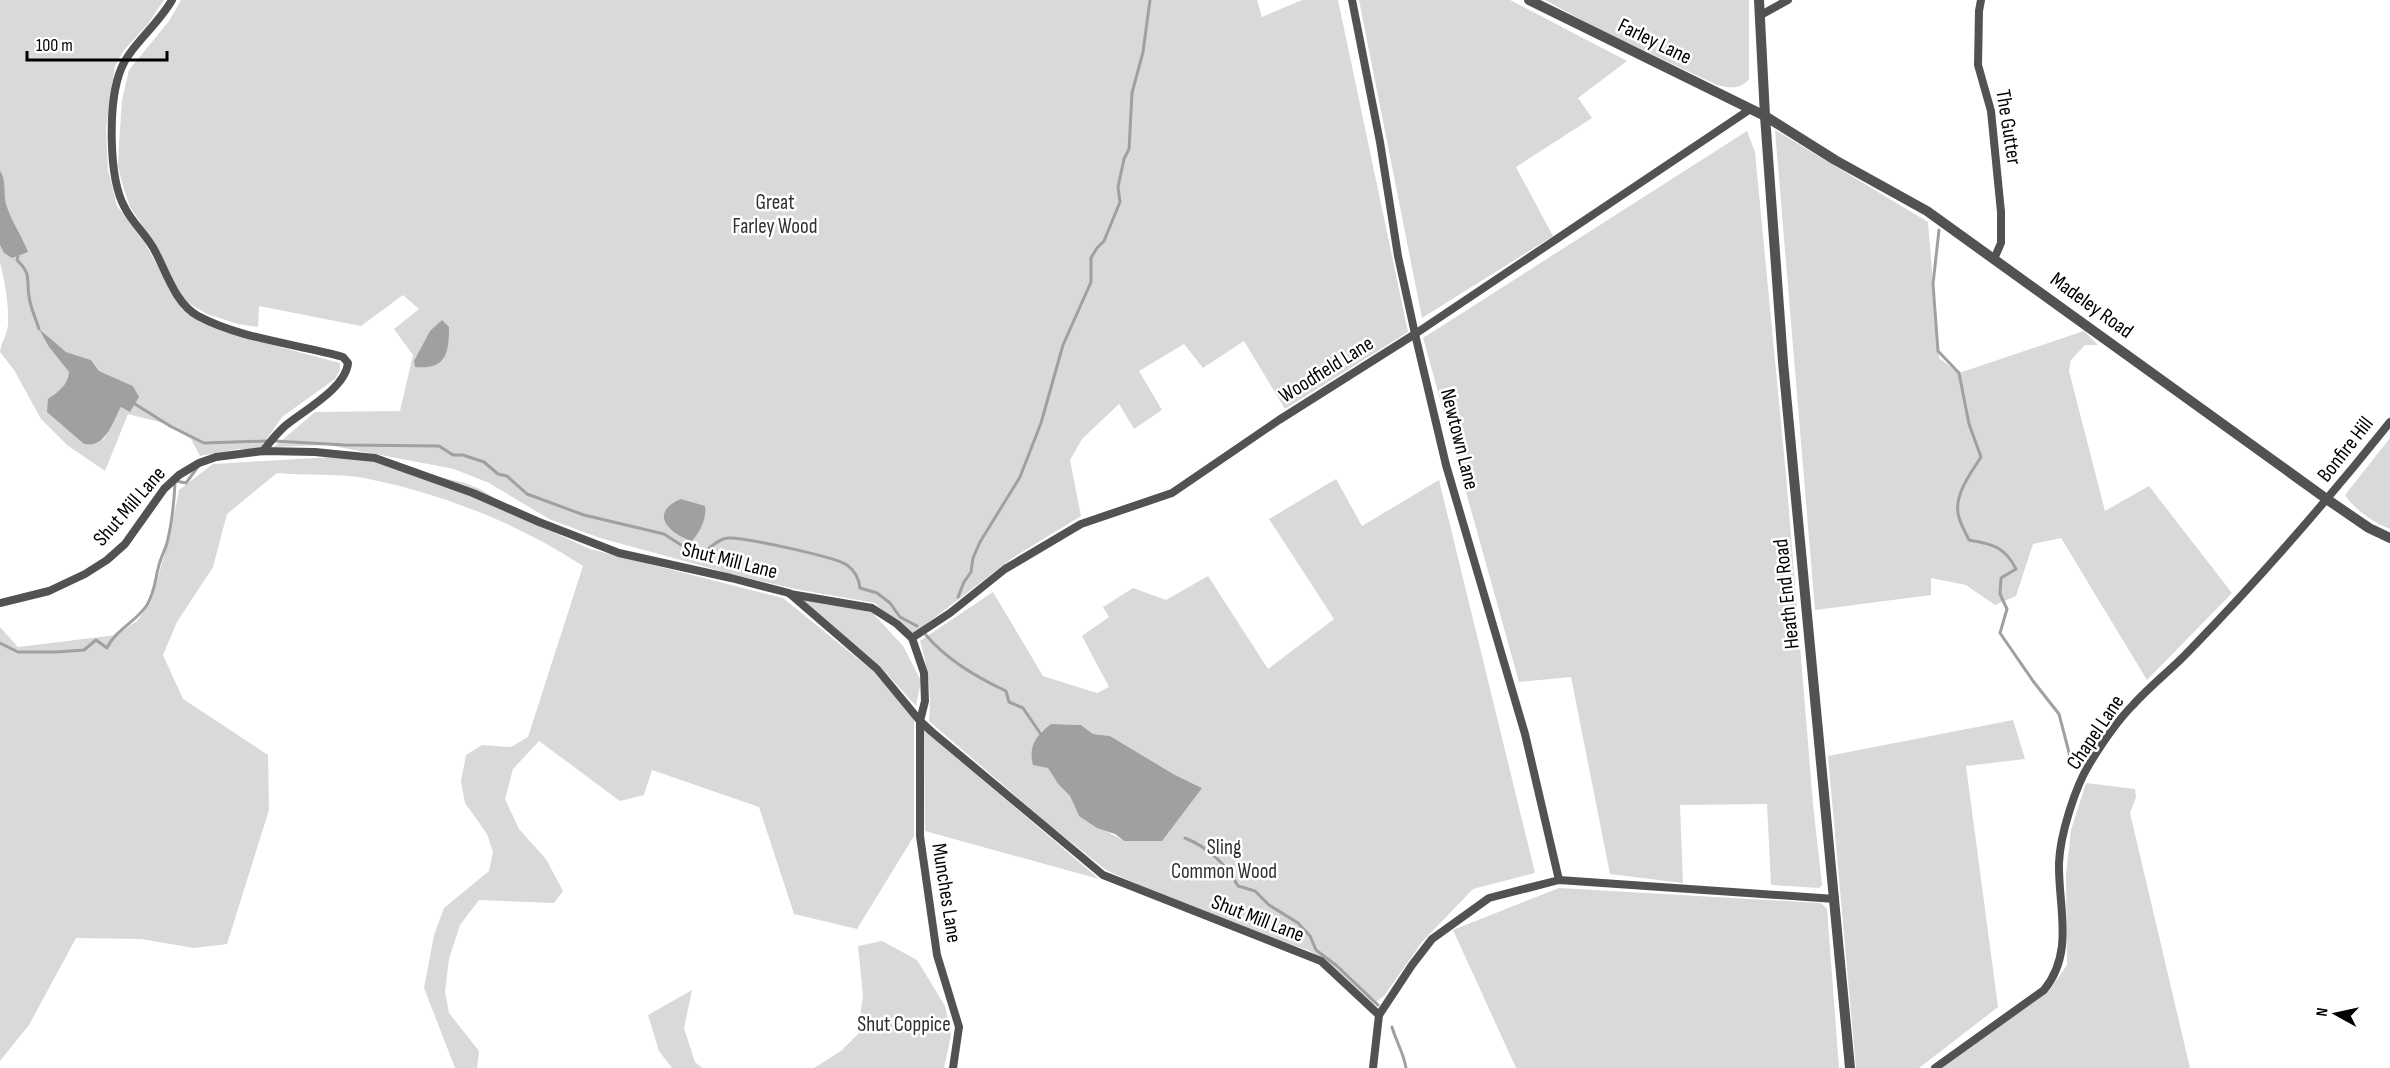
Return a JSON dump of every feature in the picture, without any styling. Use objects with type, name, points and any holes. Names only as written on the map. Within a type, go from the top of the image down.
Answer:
[{"type":"street","points":[[172,0],[163,17],[125,60],[120,72],[112,139],[116,188],[124,207],[154,249],[179,298],[191,311],[224,326],[331,354],[346,361],[347,370],[334,387],[274,437],[265,449]]},
{"type":"street","name":"Newtown Lane","points":[[1352,0],[1380,142],[1398,256],[1415,334],[1446,465],[1525,734],[1559,880]]},
{"type":"street","name":"Farley Lane","points":[[1529,0],[1765,116]]},
{"type":"street","name":"Heath End Road","points":[[1759,0],[1783,362],[1850,1068]]},
{"type":"street","points":[[1760,16],[1788,0]]},
{"type":"street","name":"The Gutter","points":[[1981,0],[1978,11],[1978,65],[1991,111],[2001,212],[2001,243],[1994,259]]},
{"type":"street","name":"Woodfield Lane","points":[[912,638],[950,613],[1005,569],[1081,524],[1172,494],[1279,420],[1415,334],[1749,110]]},
{"type":"street","name":"Madeley Road","points":[[1765,116],[1835,160],[1927,211],[2328,500],[2369,528],[2390,538]]},
{"type":"street","name":"Bonfire Hill","points":[[2328,500],[2390,422]]},
{"type":"street","name":"Shut Mill Lane","points":[[0,603],[49,591],[85,574],[107,560],[125,544],[164,489],[179,475],[199,463],[216,457],[265,449],[375,458],[473,493],[619,553],[789,593],[877,669],[920,721],[1103,875],[1321,961],[1379,1015]]},
{"type":"street","name":"Chapel Lane","points":[[1935,1068],[2044,990],[2052,980],[2058,968],[2062,950],[2063,922],[2059,865],[2063,835],[2090,764],[2132,706],[2188,652],[2328,500]]},
{"type":"street","points":[[789,593],[872,608],[897,624],[912,638],[924,673],[925,701],[920,721]]},
{"type":"street","name":"Munches Lane","points":[[920,721],[920,836],[938,954],[959,1027],[953,1068]]},
{"type":"street","points":[[1373,1068],[1379,1015],[1432,939],[1489,898],[1559,880],[1835,899]]},
{"type":"green space","points":[[0,0],[164,0],[147,25],[124,50],[115,66],[106,128],[108,170],[117,206],[143,240],[182,309],[193,318],[253,340],[340,363],[340,370],[335,379],[282,417],[260,449],[238,449],[200,456],[191,439],[163,423],[128,414],[105,471],[67,445],[41,419],[14,370],[0,352],[8,317],[4,277],[0,263]],"holes":[[[49,347],[91,360],[99,371],[133,386],[137,395],[121,407],[104,439],[84,444],[60,424],[48,399],[65,384],[69,372]]]},
{"type":"green space","name":"Great Farley Wood","points":[[181,0],[1257,0],[1262,17],[1302,0],[1338,0],[1408,332],[1285,409],[1244,341],[1203,368],[1184,344],[1139,371],[1162,410],[1134,429],[1119,404],[1082,439],[1070,460],[1081,516],[1014,557],[908,638],[875,603],[795,589],[739,576],[600,538],[549,519],[489,483],[454,469],[328,445],[274,447],[315,412],[400,411],[413,355],[394,329],[419,309],[403,295],[361,326],[259,306],[258,327],[238,324],[207,314],[185,301],[159,250],[130,207],[118,166],[122,100],[129,70],[169,21]]},
{"type":"green space","points":[[1359,0],[1510,0],[1627,61],[1578,98],[1592,118],[1516,167],[1553,236],[1422,318]]},
{"type":"green space","points":[[1545,0],[1749,0],[1749,79],[1742,85],[1734,87],[1717,85],[1598,29]]},
{"type":"green space","points":[[1775,130],[1928,222],[1939,358],[1959,373],[2084,331],[2098,345],[2085,345],[2071,360],[2069,371],[2105,511],[2149,486],[2232,593],[2147,680],[2061,538],[2033,544],[2016,596],[1995,605],[1966,585],[1931,578],[1931,595],[1815,610]]},
{"type":"green space","points":[[1747,131],[1755,152],[1786,475],[1813,804],[1822,885],[1819,888],[1771,885],[1767,804],[1680,805],[1683,883],[1610,874],[1571,677],[1519,682],[1423,338]]},
{"type":"green space","points":[[2390,438],[2390,529],[2365,515],[2345,495]]},
{"type":"green space","points":[[351,456],[465,483],[480,489],[540,526],[590,549],[783,598],[873,671],[914,719],[914,836],[857,929],[794,914],[759,807],[652,770],[644,795],[620,801],[539,741],[513,769],[505,799],[519,829],[546,859],[563,891],[554,903],[479,900],[460,925],[449,959],[445,992],[449,1013],[479,1051],[477,1068],[455,1068],[424,988],[434,935],[444,908],[489,871],[493,852],[487,834],[465,803],[461,781],[466,755],[482,745],[511,747],[528,737],[583,566],[558,550],[505,523],[478,511],[421,492],[354,476],[277,473],[227,514],[213,567],[177,622],[163,655],[183,699],[268,755],[269,810],[227,944],[194,948],[141,939],[76,938],[29,1025],[0,1061],[0,627],[18,647],[116,635],[137,621],[151,602],[170,535],[179,490],[213,464]]},
{"type":"green space","name":"Sling Common Wood","points":[[1336,479],[1362,526],[1439,480],[1535,873],[1473,889],[1422,942],[1384,996],[1373,1004],[1320,957],[1308,950],[1227,925],[1106,870],[1047,823],[929,721],[929,680],[920,641],[993,592],[1043,676],[1097,693],[1109,687],[1082,636],[1109,617],[1103,607],[1133,588],[1166,600],[1208,576],[1268,669],[1334,619],[1269,519]],"holes":[[[1051,724],[1081,725],[1093,734],[1110,736],[1175,775],[1202,788],[1124,841],[1079,816],[1070,796],[1058,784],[1048,768],[1039,733]]]},
{"type":"green space","points":[[800,599],[870,610],[903,646],[921,681],[916,706],[879,665]]},
{"type":"green space","points":[[2013,720],[2025,759],[1966,766],[1998,1007],[1919,1068],[1856,1068],[1828,756]]},
{"type":"green space","points":[[924,730],[1099,879],[925,831]]},
{"type":"green space","points":[[2086,783],[2135,789],[2136,797],[2130,813],[2190,1068],[1942,1068],[2049,991],[2067,965],[2066,875],[2071,830]]},
{"type":"green space","points":[[1559,888],[1821,903],[1827,909],[1839,1068],[1516,1068],[1453,930]]},
{"type":"green space","name":"Shut Coppice","points":[[882,941],[917,960],[945,1006],[951,1035],[944,1068],[814,1068],[841,1051],[858,1034],[863,995],[858,946]]},
{"type":"green space","points":[[692,990],[684,1028],[695,1062],[702,1068],[672,1068],[659,1051],[648,1015]]},
{"type":"shaded area","points":[[0,171],[8,210],[28,252],[12,258],[4,253],[0,245]]},
{"type":"shaded area","points":[[442,320],[449,327],[448,345],[444,358],[433,366],[415,367],[414,361],[430,331]]},
{"type":"shaded area","points":[[39,329],[66,352],[91,360],[99,371],[133,386],[139,397],[130,412],[121,407],[111,427],[98,442],[84,444],[47,412],[48,399],[65,384],[69,372],[49,347]]},
{"type":"shaded area","points":[[681,499],[705,506],[702,525],[692,541],[670,528],[664,517],[666,510]]},
{"type":"shaded area","points":[[1051,724],[1081,725],[1093,734],[1110,736],[1175,775],[1202,788],[1162,841],[1124,841],[1079,816],[1070,796],[1058,784],[1048,768],[1033,765],[1034,742]]},
{"type":"waterway","points":[[958,597],[971,572],[973,558],[980,542],[1020,477],[1041,423],[1063,345],[1091,282],[1091,258],[1104,241],[1120,202],[1118,187],[1124,159],[1129,149],[1132,93],[1143,52],[1150,0]]},
{"type":"waterway","points":[[1939,230],[1933,284],[1938,351],[1959,373],[1969,424],[1981,457],[1961,491],[1959,516],[1969,540],[1985,543],[2003,551],[2016,569],[2001,578],[2000,594],[2007,609],[2000,633],[2059,714],[2072,764]]},
{"type":"waterway","points":[[18,256],[17,260],[27,273],[30,300],[39,329]]},
{"type":"waterway","points":[[135,404],[170,426],[204,443],[266,441]]},
{"type":"waterway","points":[[274,441],[345,445],[439,446],[453,455],[463,455],[484,462],[498,474],[507,476],[527,494],[584,515],[664,534],[692,552],[701,554],[717,542],[728,538],[769,544],[826,557],[847,565],[856,575],[860,588],[877,593],[890,603],[900,617],[917,626]]},
{"type":"waterway","points":[[0,643],[18,652],[84,650],[96,640],[107,648],[115,636],[142,611],[150,600],[169,536],[175,483],[176,481],[186,483],[197,468]]},
{"type":"waterway","points":[[926,635],[963,667],[1006,691],[1009,702],[1023,708],[1040,733]]},
{"type":"waterway","points":[[1185,838],[1202,846],[1216,857],[1238,886],[1255,891],[1269,905],[1298,923],[1310,936],[1316,950],[1337,966],[1378,1005]]},
{"type":"waterway","points":[[1392,1027],[1406,1068]]}]
